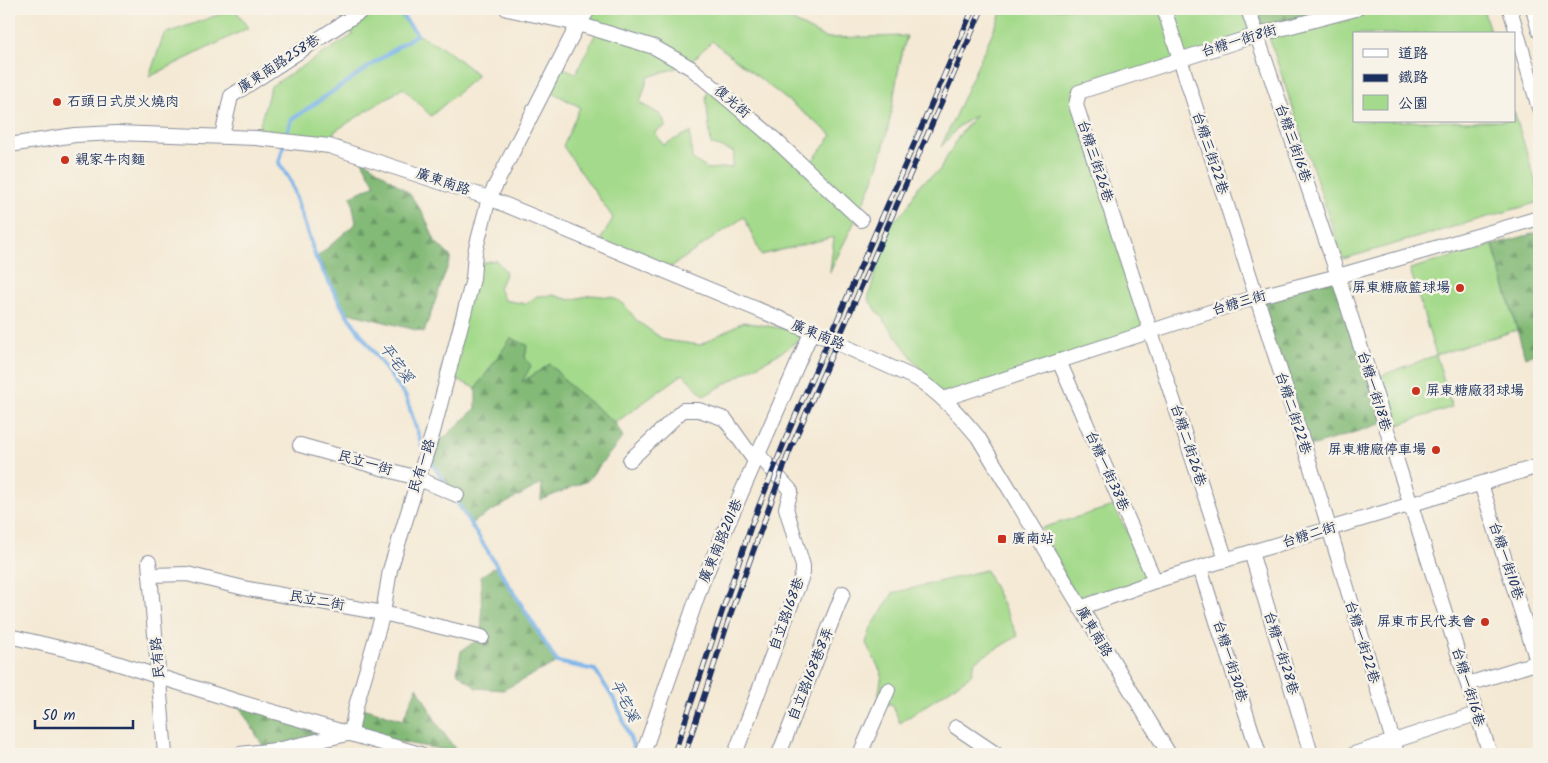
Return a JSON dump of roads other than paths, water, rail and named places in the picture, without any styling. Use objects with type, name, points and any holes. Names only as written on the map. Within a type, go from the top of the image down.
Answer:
[{"type":"street","name":"復光街","points":[[507,9],[578,24],[654,46],[691,68],[769,134],[861,220]]},
{"type":"street","points":[[489,198],[578,24],[589,9]]},
{"type":"street","name":"台糖三街22巷","points":[[1164,9],[1256,297]]},
{"type":"street","name":"台糖三街16巷","points":[[1248,9],[1338,276]]},
{"type":"street","name":"台糖一街8街","points":[[1180,59],[1257,35],[1356,9]]},
{"type":"street","points":[[1510,9],[1539,108]]},
{"type":"street","points":[[1533,9],[1539,31]]},
{"type":"street","name":"廣東南路258巷","points":[[222,136],[231,96],[363,10]]},
{"type":"street","name":"台糖三街26巷","points":[[1150,330],[1076,105],[1079,92],[1180,59]]},
{"type":"street","name":"廣東南路","points":[[9,145],[75,135],[116,132],[285,140],[328,146],[489,198],[900,370],[931,388],[978,437],[1169,754]]},
{"type":"street","name":"民有一路","points":[[351,733],[356,706],[383,613],[390,570],[417,478],[431,439],[473,279],[475,252],[489,198]]},
{"type":"street","name":"台糖三街","points":[[943,399],[1256,297],[1338,276],[1539,218]]},
{"type":"street","name":"台糖一街18巷","points":[[1338,276],[1410,505]]},
{"type":"street","name":"台糖二街22巷","points":[[1256,297],[1305,448],[1328,529]]},
{"type":"street","name":"台糖二街26巷","points":[[1150,330],[1226,560]]},
{"type":"street","name":"廣東南路201巷","points":[[643,754],[702,583],[811,333]]},
{"type":"street","name":"台糖一街38巷","points":[[1059,360],[1155,581]]},
{"type":"street","points":[[630,460],[683,410],[699,410],[725,419],[757,458]]},
{"type":"street","name":"民立一街","points":[[300,445],[417,478],[457,495]]},
{"type":"street","name":"自立路168巷","points":[[735,754],[803,574],[803,566],[786,508],[791,491],[757,458]]},
{"type":"street","name":"台糖二街","points":[[1080,608],[1155,581],[1539,466]]},
{"type":"street","name":"台糖一街10巷","points":[[1481,484],[1539,664]]},
{"type":"street","name":"台糖一街16巷","points":[[1410,505],[1490,754]]},
{"type":"street","name":"台糖一街22巷","points":[[1328,529],[1395,748]]},
{"type":"street","name":"台糖一街28巷","points":[[1251,552],[1311,754]]},
{"type":"street","name":"台糖一街30巷","points":[[1200,568],[1259,754]]},
{"type":"street","name":"民立二街","points":[[150,569],[187,574],[248,589],[383,613],[482,637]]},
{"type":"street","name":"民有路","points":[[150,569],[165,754]]},
{"type":"street","name":"自立路168巷8弄","points":[[779,754],[843,593]]},
{"type":"street","points":[[9,636],[94,656],[420,754]]},
{"type":"street","points":[[1468,684],[1539,664]]},
{"type":"street","points":[[860,754],[888,690]]},
{"type":"street","points":[[1354,754],[1395,748],[1476,714]]},
{"type":"street","points":[[956,727],[996,754]]},
{"type":"street","points":[[240,754],[276,750],[351,733]]},
{"type":"waterway","name":"平宅溪","points":[[286,137],[291,120],[417,34],[397,9]]},
{"type":"waterway","name":"平宅溪","points":[[284,144],[279,163],[290,180],[316,258],[345,312],[406,397],[423,449]]},
{"type":"waterway","name":"平宅溪","points":[[428,457],[446,485]]},
{"type":"waterway","name":"平宅溪","points":[[455,499],[557,662],[595,670],[617,704],[633,746]]},
{"type":"railway","points":[[674,754],[751,526],[788,433],[973,9]]},
{"type":"railway","points":[[685,754],[732,610],[788,455],[982,9]]},
{"type":"place","name":"石頭日式炭火燒肉","points":[[57,102]]},
{"type":"place","name":"親家牛肉麵","points":[[65,160]]},
{"type":"place","name":"屏東糖廠籃球場","points":[[1460,288]]},
{"type":"place","name":"屏東糖廠羽球場","points":[[1416,391]]},
{"type":"place","name":"屏東糖廠停車場","points":[[1436,450]]},
{"type":"place","name":"廣南站","points":[[1002,539]]},
{"type":"place","name":"屏東市民代表會","points":[[1485,622]]}]
